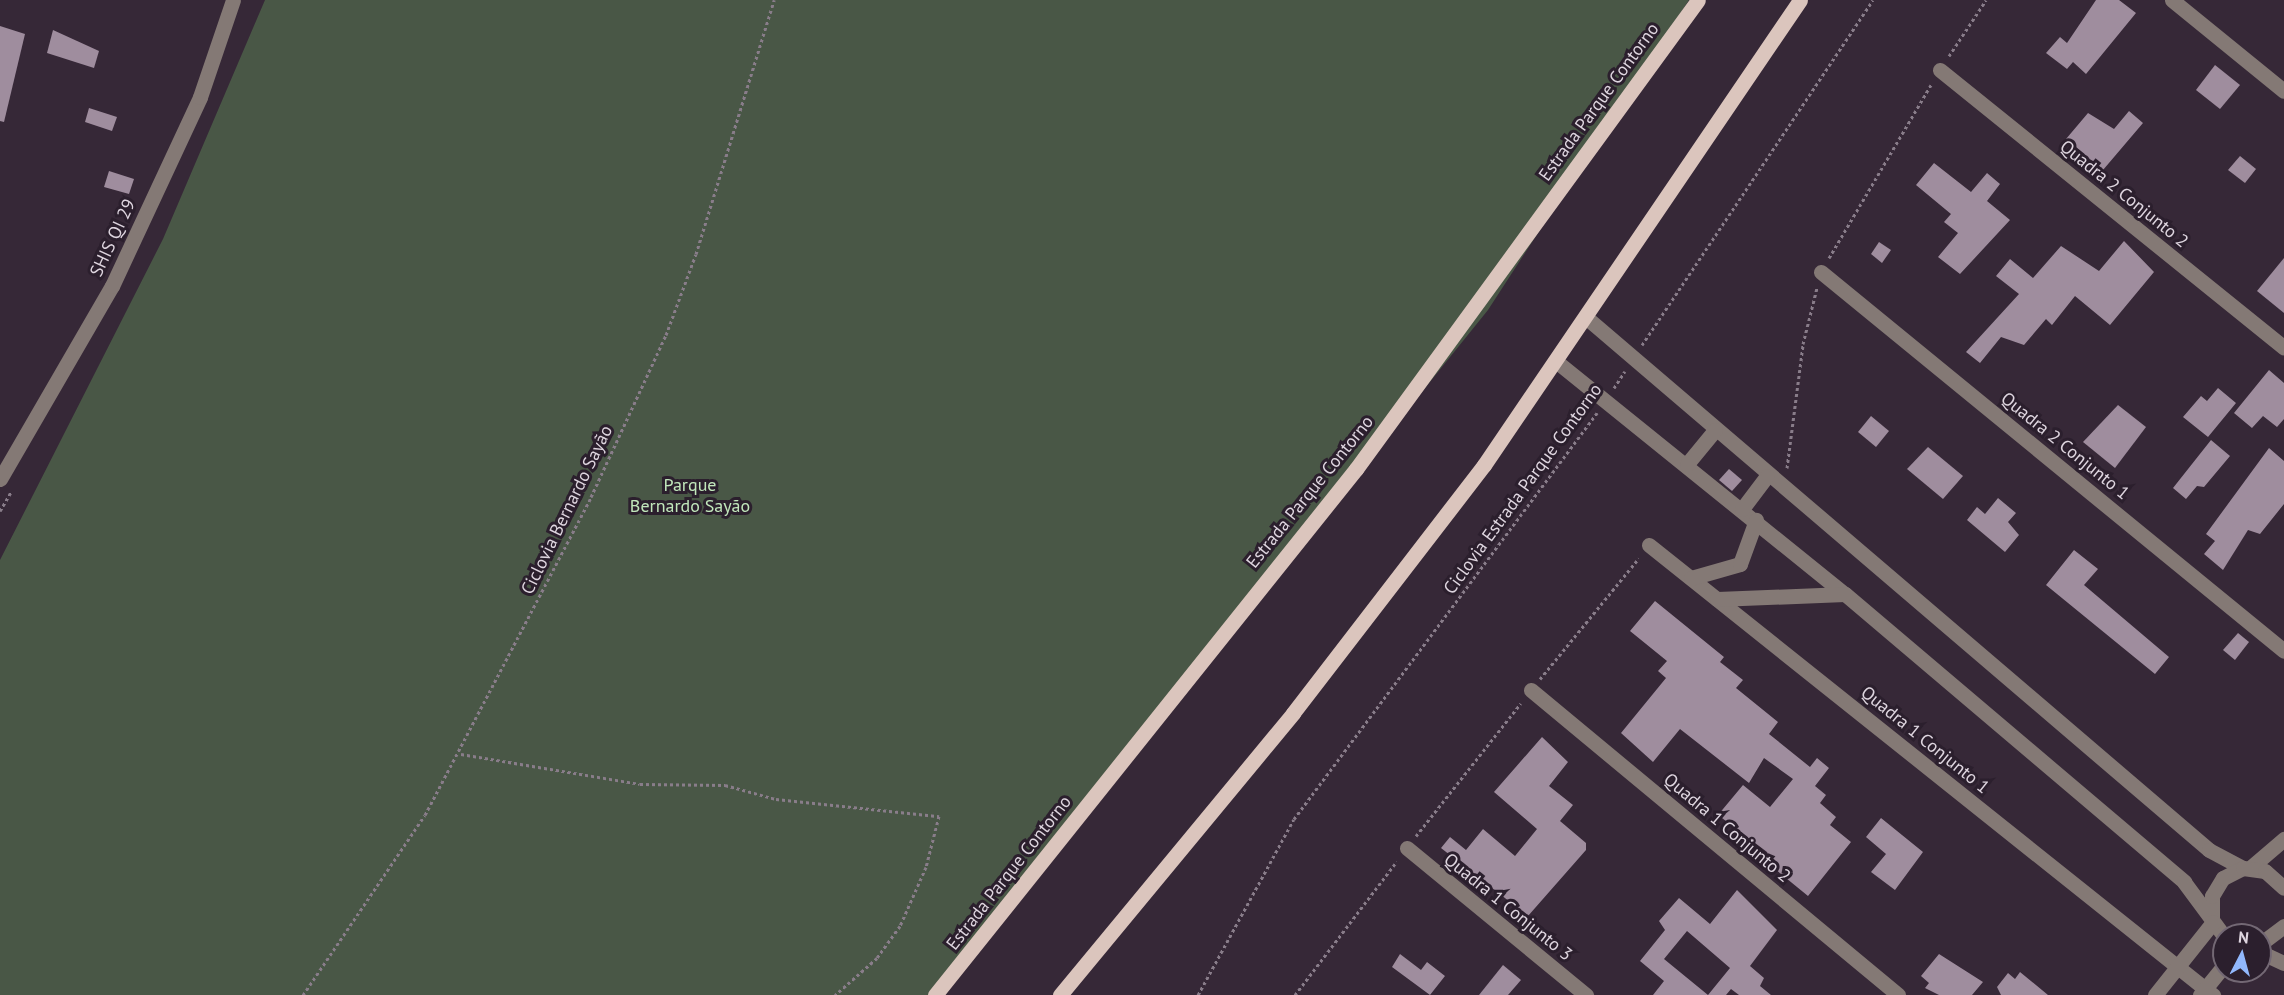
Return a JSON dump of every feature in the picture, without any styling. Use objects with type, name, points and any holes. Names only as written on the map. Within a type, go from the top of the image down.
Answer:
[{"type":"main road","name":"Estrada Parque Contorno","points":[[935,995],[1356,469],[1698,0]]},
{"type":"main road","points":[[1060,995],[1293,713],[1557,362],[1800,0]]},
{"type":"street","name":"SHIS QI 29","points":[[0,479],[112,286],[200,97],[233,0]]},
{"type":"street","points":[[2172,0],[2284,91]]},
{"type":"street","name":"Quadra 2 Conjunto 2","points":[[1940,70],[2284,348]]},
{"type":"street","name":"Quadra 2 Conjunto 1","points":[[1821,272],[2284,651]]},
{"type":"street","points":[[1588,319],[1767,476],[2209,850],[2247,868],[2265,871],[2284,888]]},
{"type":"street","points":[[1557,362],[1756,520],[2184,882],[2215,923]]},
{"type":"street","points":[[1687,465],[1715,430]]},
{"type":"street","points":[[1742,509],[1767,476]]},
{"type":"street","points":[[1691,578],[1740,564],[1756,520]]},
{"type":"street","name":"Quadra 1 Conjunto 1","points":[[1649,545],[2177,966],[2206,993]]},
{"type":"street","points":[[1717,599],[1845,594]]},
{"type":"street","name":"Quadra 1 Conjunto 2","points":[[1531,690],[1898,995]]},
{"type":"street","points":[[2155,995],[2213,920],[2218,887],[2284,839]]},
{"type":"street","name":"Quadra 1 Conjunto 3","points":[[1407,848],[1586,995]]},
{"type":"path","name":"Ciclovia Bernardo Sayão","points":[[303,995],[460,754],[666,335],[774,0]]},
{"type":"path","name":"Ciclovia Estrada Parque Contorno","points":[[1198,995],[1294,819],[1606,401],[1873,0]]},
{"type":"path","points":[[1784,490],[1803,344],[1821,272],[1940,70],[1986,0]]},
{"type":"path","points":[[1295,995],[1531,690],[1649,545]]},
{"type":"path","points":[[460,754],[640,784],[725,785],[776,799],[939,816],[926,867],[900,926],[877,958],[835,995]]},
{"type":"green space","name":"Parque Bernardo Sayão","points":[[265,0],[1689,0],[1488,310],[935,995],[0,995],[0,560],[163,239]]},
{"type":"building","points":[[2096,0],[2119,0],[2136,13],[2086,74],[2073,62],[2067,69],[2046,53],[2060,37],[2067,43]]},
{"type":"building","points":[[0,26],[25,34],[4,122],[0,121]]},
{"type":"building","points":[[53,30],[99,51],[94,68],[47,53]]},
{"type":"building","points":[[2215,65],[2240,85],[2220,109],[2196,90]]},
{"type":"building","points":[[89,108],[117,117],[112,131],[85,122]]},
{"type":"building","points":[[2129,111],[2143,123],[2103,170],[2066,139],[2088,113],[2114,129]]},
{"type":"building","points":[[2240,156],[2256,169],[2245,183],[2228,170]]},
{"type":"building","points":[[1934,163],[1971,192],[1987,173],[2000,184],[1987,201],[2010,220],[1960,274],[1938,257],[1958,233],[1944,222],[1951,214],[1916,185]]},
{"type":"building","points":[[109,171],[134,179],[129,194],[104,187]]},
{"type":"building","points":[[2124,241],[2154,272],[2110,325],[2075,296],[2052,325],[2046,319],[2024,345],[2001,337],[1980,363],[1966,352],[2019,294],[1996,276],[2010,259],[2033,278],[2061,246],[2099,271]]},
{"type":"building","points":[[1879,242],[1891,250],[1882,263],[1871,254]]},
{"type":"building","points":[[2284,258],[2284,313],[2257,291]]},
{"type":"building","points":[[2269,370],[2284,383],[2284,419],[2277,427],[2263,416],[2252,428],[2234,413]]},
{"type":"building","points":[[2218,388],[2236,403],[2208,437],[2183,417],[2201,396],[2207,401]]},
{"type":"building","points":[[2118,405],[2146,427],[2115,468],[2083,442]]},
{"type":"building","points":[[1871,416],[1889,431],[1876,447],[1858,432]]},
{"type":"building","points":[[2211,440],[2230,456],[2204,487],[2197,486],[2186,499],[2173,488]]},
{"type":"building","points":[[1928,447],[1963,476],[1943,499],[1907,469]]},
{"type":"building","points":[[2269,448],[2284,461],[2284,504],[2260,534],[2248,530],[2223,570],[2204,554],[2215,541],[2206,534]]},
{"type":"building","points":[[1729,469],[1742,480],[1732,491],[1719,480]]},
{"type":"building","points":[[1998,498],[2016,513],[2008,522],[2019,535],[2005,552],[1967,520],[1977,507],[1985,514]]},
{"type":"building","points":[[2074,550],[2098,569],[2084,585],[2169,657],[2155,674],[2046,585]]},
{"type":"building","points":[[1655,601],[1724,657],[1720,662],[1743,680],[1736,688],[1778,722],[1769,734],[1810,767],[1817,758],[1829,768],[1815,786],[1826,795],[1820,803],[1836,817],[1830,825],[1851,842],[1808,896],[1775,869],[1767,852],[1718,815],[1743,785],[1770,807],[1793,779],[1764,758],[1749,783],[1680,729],[1653,762],[1621,733],[1666,678],[1658,671],[1667,661],[1630,631]]},
{"type":"building","points":[[2238,633],[2249,642],[2235,660],[2223,650]]},
{"type":"building","points":[[1542,737],[1568,762],[1549,786],[1573,805],[1560,821],[1586,843],[1586,850],[1528,916],[1441,848],[1450,837],[1466,850],[1483,829],[1515,856],[1537,829],[1494,792]]},
{"type":"building","points":[[1881,818],[1923,852],[1895,890],[1871,872],[1886,854],[1866,837]]},
{"type":"building","points":[[1737,890],[1777,930],[1750,966],[1764,978],[1760,986],[1771,995],[1739,995],[1731,989],[1726,995],[1708,995],[1653,995],[1664,981],[1640,961],[1665,930],[1659,921],[1679,898],[1710,924]],"holes":[[[1687,931],[1730,968],[1708,995],[1664,959]]]},
{"type":"building","points":[[1400,954],[1421,970],[1427,962],[1445,976],[1430,995],[1392,967]]},
{"type":"building","points":[[1939,954],[1983,982],[1972,995],[1939,995],[1925,988],[1929,983],[1921,976]]},
{"type":"building","points":[[1503,965],[1521,980],[1508,995],[1479,995]]},
{"type":"building","points":[[2020,972],[2048,995],[2001,995],[1997,987],[2008,973],[2015,979]]}]
